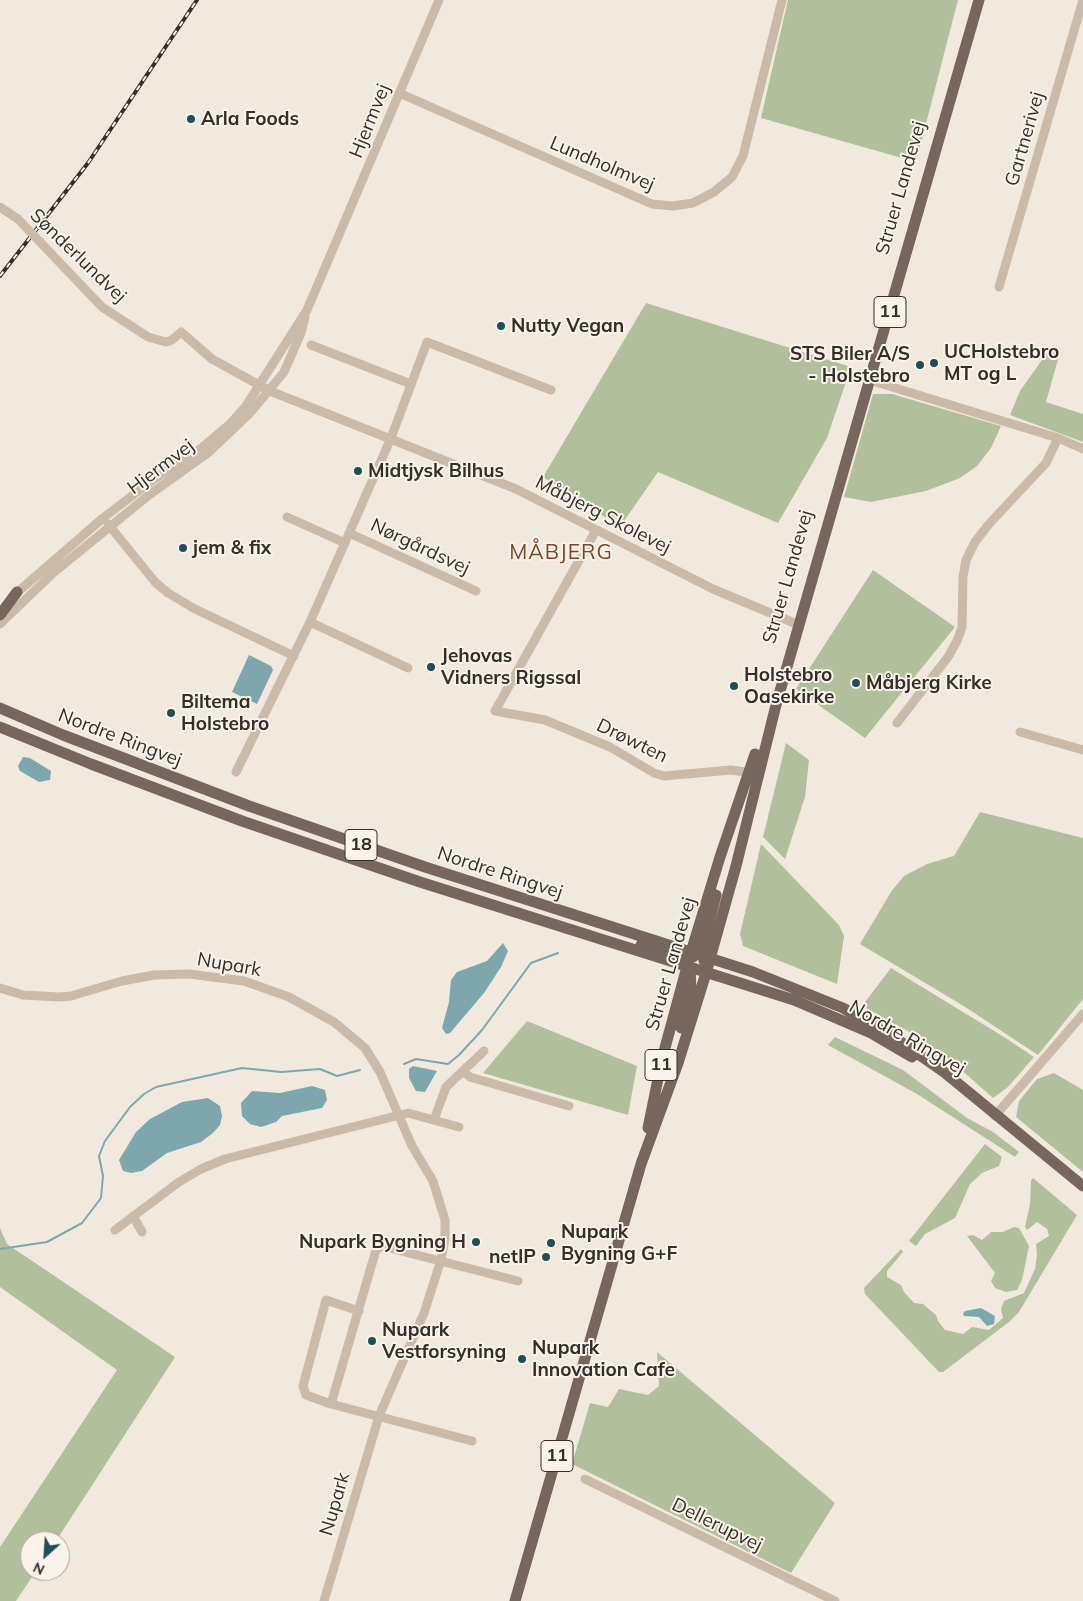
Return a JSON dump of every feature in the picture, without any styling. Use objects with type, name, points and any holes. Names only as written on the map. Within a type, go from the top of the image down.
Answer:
[{"type":"main road","name":"Struer Landevej","points":[[867,379],[973,0]]},
{"type":"main road","name":"Struer Landevej","points":[[641,1164],[662,1059],[695,963],[714,944],[736,866],[754,773],[867,379],[979,0]]},
{"type":"main road","points":[[0,615],[17,592]]},
{"type":"main road","name":"Nordre Ringvej","points":[[0,708],[63,735],[248,806],[415,864],[672,946],[695,963],[720,977],[794,1000],[838,1017],[909,1055],[974,1098]]},
{"type":"main road","points":[[0,716],[31,728],[63,735]]},
{"type":"main road","name":"Nordre Ringvej","points":[[0,727],[242,822],[559,927],[695,963],[753,972],[838,1006],[902,1042],[944,1072],[995,1116],[1083,1186]]},
{"type":"main road","name":"Struer Landevej","points":[[515,1601],[641,1164],[670,1086],[695,963],[730,830],[754,773]]},
{"type":"street","name":"Hjermvej","points":[[0,608],[103,518],[217,435],[246,406],[307,310],[439,0]]},
{"type":"street","name":"Lundholmvej","points":[[399,93],[652,204],[672,206],[693,203],[714,192],[732,177],[742,156],[782,0]]},
{"type":"street","name":"Gartnerivej","points":[[999,287],[1083,0]]},
{"type":"street","name":"Sønderlundvej","points":[[0,207],[18,219],[102,307],[157,341],[172,340],[182,332],[212,359],[260,386]]},
{"type":"street","name":"Hjermvej","points":[[0,624],[53,573],[149,495],[214,448],[270,391],[284,372],[301,334],[307,310]]},
{"type":"street","points":[[391,438],[427,342],[551,390]]},
{"type":"street","points":[[311,346],[411,384]]},
{"type":"street","points":[[867,379],[1058,438],[1083,449]]},
{"type":"street","name":"Måbjerg Skolevej","points":[[260,386],[516,489],[713,589],[796,624]]},
{"type":"street","name":"Nørgårdsvej","points":[[236,772],[310,622],[391,438]]},
{"type":"street","points":[[896,723],[948,657],[957,642],[962,626],[963,577],[966,560],[975,542],[989,524],[1046,463],[1058,438]]},
{"type":"street","name":"Nørgårdsvej","points":[[287,517],[345,543]]},
{"type":"street","points":[[103,518],[155,582],[168,593],[195,609],[294,656]]},
{"type":"street","name":"Drøwten","points":[[596,530],[495,711],[545,720],[610,746],[654,774],[664,776],[731,770],[754,773]]},
{"type":"street","name":"Nørgårdsvej","points":[[350,533],[476,591]]},
{"type":"street","points":[[310,622],[408,668]]},
{"type":"street","points":[[1020,732],[1083,750]]},
{"type":"street","name":"Nupark","points":[[0,988],[23,995],[59,997],[71,996],[122,981],[154,976],[189,974],[224,977],[267,988],[315,1010],[358,1042],[377,1067],[412,1146],[433,1181],[440,1198],[445,1220],[441,1260],[424,1313],[379,1416],[324,1601]]},
{"type":"street","points":[[995,1116],[1083,1014]]},
{"type":"street","points":[[434,1120],[443,1090],[484,1051]]},
{"type":"street","points":[[463,1072],[470,1077],[569,1106]]},
{"type":"street","points":[[115,1230],[179,1182],[200,1169],[225,1159],[408,1112],[459,1127]]},
{"type":"street","points":[[133,1216],[142,1232]]},
{"type":"street","points":[[331,1404],[376,1250],[382,1246],[518,1280]]},
{"type":"street","points":[[359,1311],[326,1300],[302,1386],[306,1395],[331,1404],[472,1442]]},
{"type":"street","name":"Dellerupvej","points":[[584,1479],[835,1601]]},
{"type":"green space","points":[[788,0],[958,0],[916,162],[761,118]]},
{"type":"green space","points":[[646,303],[851,367],[827,438],[778,523],[658,472],[620,527],[543,477]]},
{"type":"green space","points":[[1054,350],[1059,356],[1046,402],[1083,414],[1083,442],[1010,415],[1020,391],[1046,354]]},
{"type":"green space","points":[[873,394],[892,394],[1001,426],[991,448],[977,466],[960,478],[926,491],[871,502],[844,497]]},
{"type":"green space","points":[[873,570],[955,627],[865,738],[796,689]]},
{"type":"green space","points":[[786,743],[809,760],[805,797],[785,859],[763,837]]},
{"type":"green space","points":[[980,812],[1083,838],[1083,999],[1038,1055],[962,1005],[860,944],[891,892],[904,876],[927,864],[954,856]]},
{"type":"green space","points":[[761,844],[839,925],[844,936],[837,984],[743,946],[740,934]]},
{"type":"green space","points":[[891,968],[1034,1057],[1008,1087],[993,1098],[950,1060],[917,1036],[862,1006]]},
{"type":"green space","points":[[527,1021],[637,1066],[628,1115],[483,1073]]},
{"type":"green space","points":[[835,1037],[903,1070],[967,1118],[993,1132],[1019,1152],[1015,1157],[917,1094],[828,1045]]},
{"type":"green space","points":[[1054,1073],[1083,1090],[1083,1172],[1016,1117],[1019,1101],[1037,1079]]},
{"type":"green space","points":[[985,1144],[1002,1157],[999,1166],[982,1173],[970,1184],[955,1218],[925,1234],[916,1246],[909,1241]]},
{"type":"green space","points":[[1033,1178],[1077,1215],[1019,1312],[1009,1322],[943,1372],[939,1372],[865,1294],[864,1288],[901,1249],[903,1252],[887,1271],[887,1277],[901,1285],[904,1292],[914,1303],[923,1304],[936,1315],[945,1330],[963,1334],[972,1327],[989,1330],[1003,1318],[1001,1309],[1004,1301],[1024,1293],[1035,1269],[1036,1244],[1049,1236],[1047,1229],[1037,1222],[1027,1230],[1025,1227],[1030,1204],[1031,1180]]},
{"type":"green space","points":[[1014,1227],[1019,1228],[1029,1246],[1022,1280],[1017,1290],[1006,1292],[995,1288],[991,1281],[995,1273],[967,1236],[973,1235],[982,1240],[991,1232],[1003,1232]]},
{"type":"green space","points":[[0,1228],[7,1244],[175,1357],[62,1531],[20,1531],[20,1581],[29,1581],[16,1601],[0,1601],[0,1547],[117,1370],[0,1287]]},
{"type":"green space","points":[[657,1352],[835,1503],[791,1573],[572,1464],[590,1403],[608,1407],[619,1389],[648,1395],[659,1386]]},
{"type":"water","points":[[249,655],[271,666],[273,670],[257,704],[232,692]]},
{"type":"water","points":[[23,757],[30,758],[51,771],[50,780],[39,782],[20,771],[18,766]]},
{"type":"water","points":[[503,943],[508,951],[501,967],[484,993],[450,1033],[446,1034],[442,1028],[449,1002],[451,980],[457,972],[487,961]]},
{"type":"water","points":[[413,1066],[437,1071],[425,1092],[416,1091],[409,1078],[409,1069]]},
{"type":"water","points":[[312,1086],[325,1090],[327,1100],[322,1108],[282,1116],[276,1122],[261,1127],[250,1124],[242,1116],[241,1103],[252,1091],[280,1093]]},
{"type":"water","points":[[208,1098],[220,1106],[222,1116],[220,1125],[213,1133],[201,1142],[167,1153],[142,1171],[131,1173],[123,1171],[119,1160],[136,1132],[150,1119],[182,1102]]},
{"type":"water","points":[[981,1308],[995,1316],[994,1324],[987,1326],[979,1317],[964,1316],[963,1314],[965,1311]]},
{"type":"waterway","points":[[404,1064],[416,1059],[448,1064],[482,1030],[531,963],[558,953]]},
{"type":"waterway","points":[[0,1249],[47,1242],[82,1223],[101,1198],[103,1176],[99,1156],[105,1141],[130,1107],[144,1094],[156,1087],[242,1068],[281,1072],[320,1069],[337,1076],[360,1070]]},
{"type":"railway","points":[[0,276],[88,163],[197,0]]},
{"type":"place","name":"Arla Foods","points":[[191,119]]},
{"type":"place","name":"Nutty Vegan","points":[[501,326]]},
{"type":"place","name":"UCHolstebro MT og L","points":[[934,363]]},
{"type":"place","name":"STS Biler A/S - Holstebro","points":[[920,365]]},
{"type":"place","name":"Midtjysk Bilhus","points":[[358,471]]},
{"type":"place","name":"jem & fix","points":[[183,548]]},
{"type":"place","name":"Jehovas Vidners Rigssal","points":[[431,667]]},
{"type":"place","name":"Måbjerg Kirke","points":[[856,683]]},
{"type":"place","name":"Holstebro Oasekirke","points":[[734,686]]},
{"type":"place","name":"Biltema Holstebro","points":[[171,713]]},
{"type":"place","name":"Nupark Bygning H","points":[[476,1242]]},
{"type":"place","name":"Nupark Bygning G+F","points":[[551,1243]]},
{"type":"place","name":"netIP","points":[[546,1257]]},
{"type":"place","name":"Nupark Vestforsyning","points":[[372,1341]]},
{"type":"place","name":"Nupark Innovation Cafe","points":[[522,1359]]},
{"type":"district","name":"MÅBJERG","points":[[561,553]]}]
